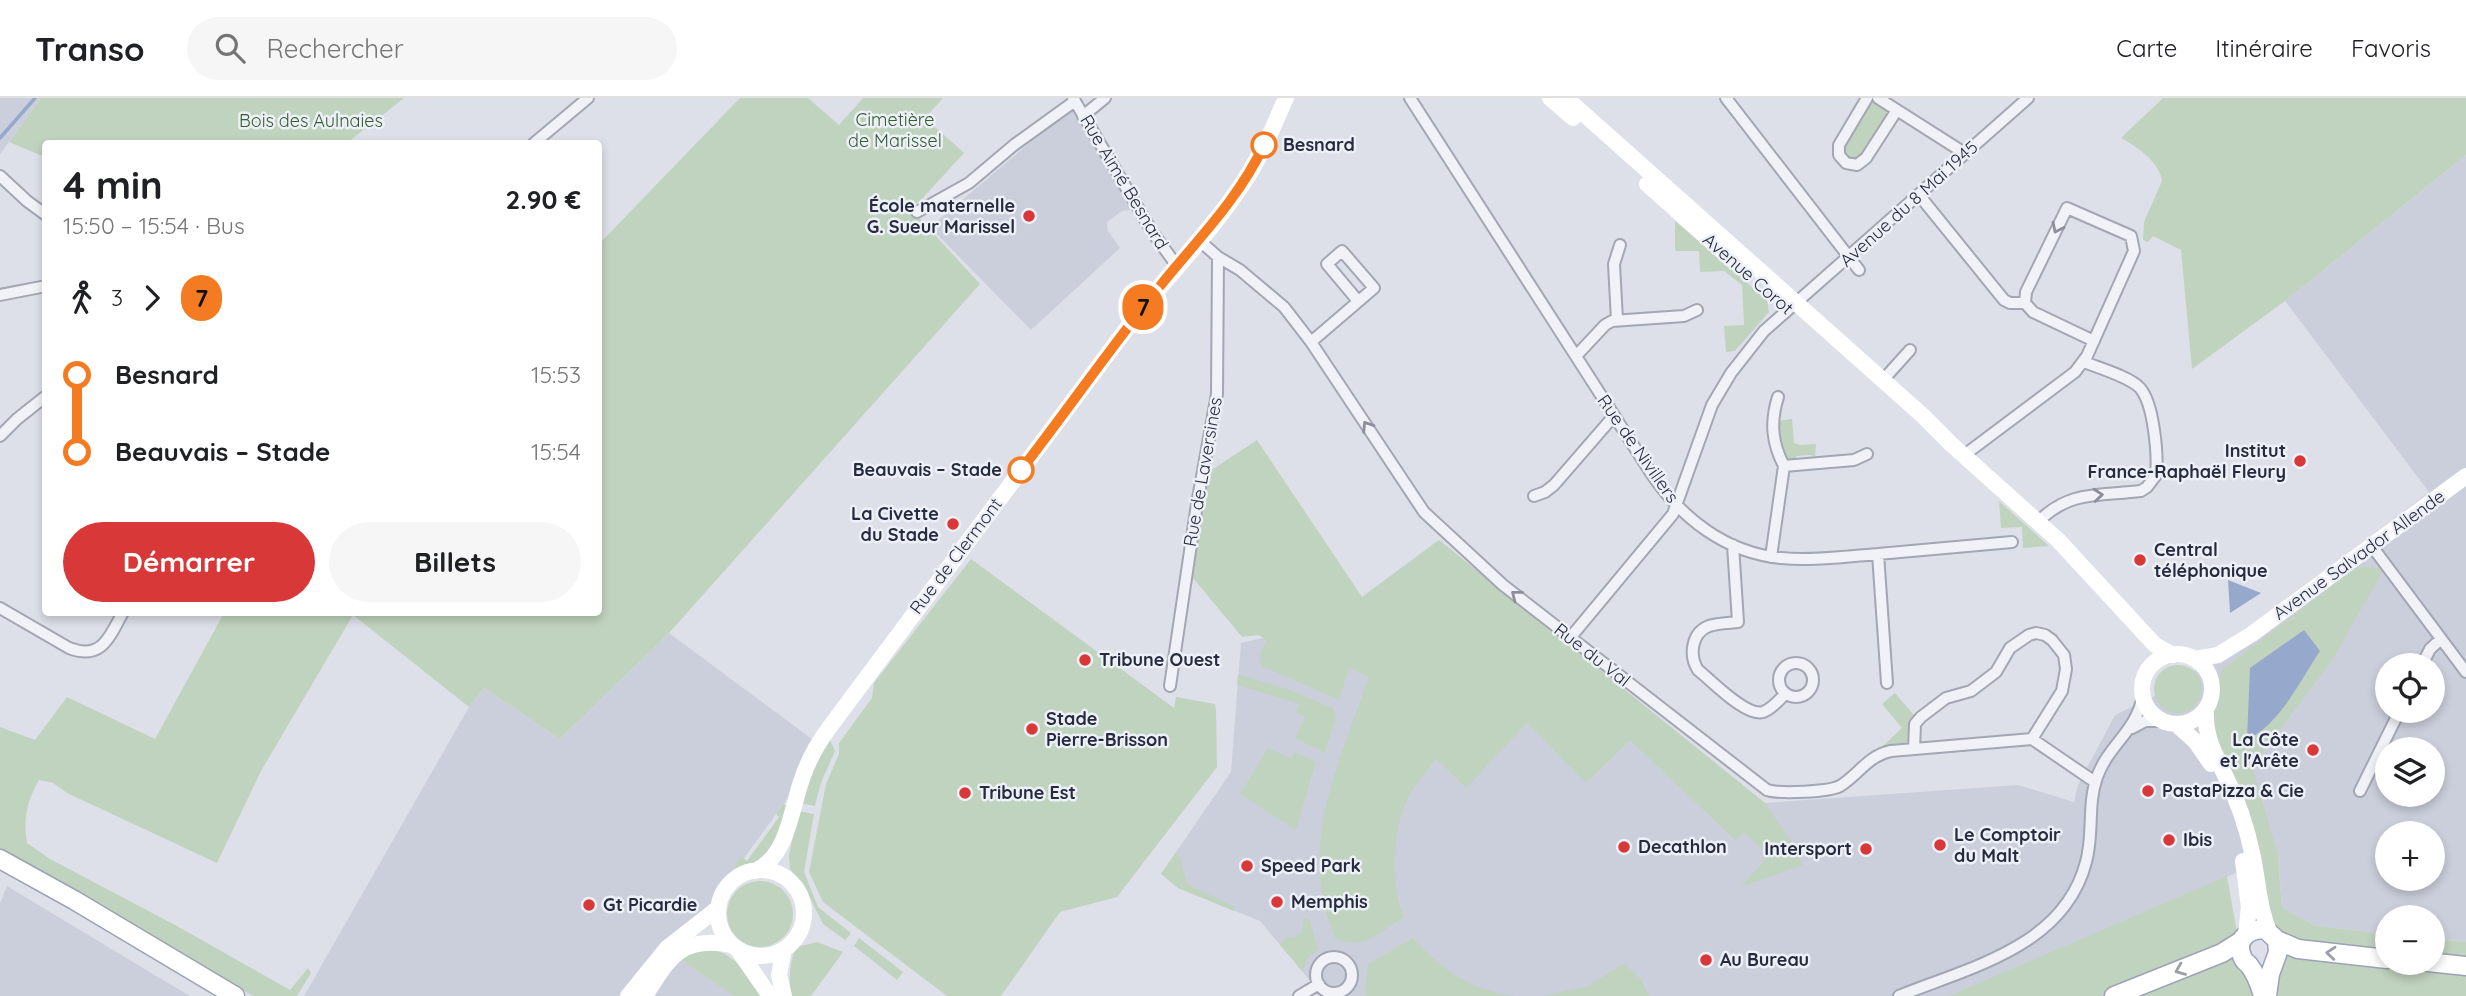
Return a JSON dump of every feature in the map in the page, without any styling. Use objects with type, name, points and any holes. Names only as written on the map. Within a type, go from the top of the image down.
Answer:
[{"type":"main road","points":[[0,859],[235,996]]},
{"type":"main road","points":[[0,870],[213,996]]},
{"type":"main road","points":[[2113,996],[2214,956],[2258,929],[2309,951],[2375,958]]},
{"type":"main road","points":[[2265,996],[2278,950],[2273,936]]},
{"type":"main road","points":[[2244,937],[2240,952],[2265,996]]},
{"type":"main road","points":[[2248,964],[2262,967],[2274,961]]},
{"type":"main road","points":[[2445,964],[2466,966]]},
{"type":"street","points":[[538,140],[588,98]]},
{"type":"street","points":[[1083,116],[1105,98]]},
{"type":"street","name":"Rue de Clermont","points":[[755,871],[766,865],[777,852],[807,765],[829,728],[1089,378],[1177,266],[1200,241],[1248,176],[1286,98]]},
{"type":"street","name":"Rue de Nivillers","points":[[1410,98],[1613,417],[1660,486],[1677,507],[1699,527],[1733,544],[1771,557],[1806,559],[2011,542]]},
{"type":"street","name":"Avenue Corot","points":[[1550,98],[1883,380],[2094,576],[2155,645],[2173,655]]},
{"type":"street","name":"Avenue Corot","points":[[1566,98],[1918,421],[1957,450]]},
{"type":"street","points":[[1726,98],[1860,270]]},
{"type":"street","points":[[1867,98],[1839,145],[1839,155],[1846,163],[1857,165],[1866,158],[1897,110]]},
{"type":"street","points":[[1878,98],[1966,154]]},
{"type":"street","name":"Avenue du 8 Mai 1945","points":[[1570,638],[1673,514],[1703,427],[1718,394],[1764,331],[2028,98]]},
{"type":"street","points":[[917,212],[969,183],[1074,100]]},
{"type":"street","name":"Rue Aimé Besnard","points":[[1074,100],[1153,233],[1177,266]]},
{"type":"street","points":[[0,176],[42,212]]},
{"type":"street","points":[[1919,195],[2004,300],[2010,303],[2025,303]]},
{"type":"street","points":[[1957,450],[2075,372],[2084,362],[2094,341],[2134,251],[2131,236],[2067,208],[2026,292],[2025,303],[2033,312],[2094,341]]},
{"type":"street","name":"Rue du Val","points":[[1200,241],[1278,301],[1311,342],[1419,507],[1503,585],[1772,792],[1836,787],[1879,754],[2032,739]]},
{"type":"street","points":[[1617,320],[1614,264],[1620,245]]},
{"type":"street","points":[[1311,342],[1359,301],[1374,288],[1342,251],[1327,264],[1359,301]]},
{"type":"street","name":"Rue de Laversines","points":[[1170,686],[1196,504],[1217,394],[1218,257]]},
{"type":"street","points":[[0,295],[42,287]]},
{"type":"street","points":[[1576,356],[1605,325],[1617,320],[1684,316],[1697,310]]},
{"type":"street","points":[[1883,380],[1910,350]]},
{"type":"street","points":[[2038,522],[2063,502],[2084,496],[2141,491],[2156,475],[2152,422],[2148,403],[2141,389],[2084,362]]},
{"type":"street","points":[[1771,557],[1784,466],[1774,441],[1772,419],[1778,397]]},
{"type":"street","points":[[0,436],[42,399]]},
{"type":"street","points":[[1534,496],[1554,485],[1613,417]]},
{"type":"street","points":[[1784,466],[1854,460],[1867,454]]},
{"type":"street","name":"Avenue Salvador Allende","points":[[2195,659],[2218,655],[2252,634],[2466,476]]},
{"type":"street","points":[[1733,544],[1738,622],[1710,625],[1701,631],[1693,645],[1693,661],[1699,670],[1748,710],[1763,712],[1785,694]]},
{"type":"street","points":[[2371,545],[2466,672]]},
{"type":"street","points":[[1878,554],[1887,683]]},
{"type":"street","points":[[0,608],[69,648],[80,651],[90,651],[106,643],[121,616]]},
{"type":"street","name":"Avenue Corot","points":[[2126,613],[2144,646],[2146,675]]},
{"type":"street","points":[[1914,749],[1915,724],[1921,716],[1946,698],[1971,691],[2000,668],[2010,648],[2036,633],[2052,639],[2064,655],[2066,669],[2062,691],[2032,739],[2095,782]]},
{"type":"street","name":"Avenue Salvador Allende","points":[[2212,688],[2225,662],[2252,634]]},
{"type":"street","points":[[2428,653],[2441,639]]},
{"type":"street","points":[[1899,996],[2017,947],[2038,934],[2059,915],[2076,888],[2086,864],[2095,782],[2109,755],[2139,714],[2146,675],[2155,663],[2173,655],[2195,659],[2207,671],[2212,688],[2205,725],[2209,741],[2233,791],[2247,832],[2262,913],[2273,936]]},
{"type":"street","points":[[2143,695],[2150,710],[2191,737],[2206,755],[2230,809],[2244,863],[2248,897],[2249,918],[2244,937]]},
{"type":"street","points":[[2127,732],[2143,722],[2194,720],[2206,709]]},
{"type":"street","points":[[2360,791],[2394,723]]},
{"type":"street","name":"Rue de Clermont","points":[[789,820],[783,859],[784,870],[790,882]]},
{"type":"street","points":[[645,996],[669,958],[680,949],[703,943],[735,947],[761,956],[776,954],[799,933],[803,919],[801,900],[790,882],[776,873],[755,871],[730,883],[722,894],[718,908],[721,930],[735,947],[771,996]]},
{"type":"street","points":[[628,996],[673,943],[718,908]]},
{"type":"street","points":[[784,949],[779,975],[784,996]]},
{"type":"street","points":[[1328,958],[1339,958],[1347,963],[1352,972],[1345,993],[1331,993],[1319,984],[1316,977],[1320,964],[1328,958]]},
{"type":"street","points":[[1299,996],[1319,984]]},
{"type":"shaded area","points":[[0,98],[41,98],[0,154]]},
{"type":"shaded area","name":"École maternelle G. Sueur Marissel","points":[[1072,107],[1132,210],[1122,211],[1107,222],[1108,231],[1120,248],[1031,330],[930,227]]},
{"type":"shaded area","points":[[2466,155],[2466,942],[2445,940],[2445,905],[2375,905],[2375,933],[2316,926],[2282,908],[2278,855],[2210,884],[2222,996],[1323,996],[1260,921],[1178,888],[1161,874],[1231,772],[1241,643],[1329,622],[1439,540],[1765,803],[2018,785],[2074,802],[2078,785],[2115,715],[2175,686],[2429,492],[2285,301]]},
{"type":"shaded area","points":[[669,633],[824,748],[674,955],[735,996],[304,996],[469,707],[484,688],[560,739]]},
{"type":"shaded area","points":[[7,886],[190,996],[0,996],[0,903]]},
{"type":"green space","name":"Bois des Aulnaies","points":[[41,98],[404,98],[351,140],[42,140],[42,156],[9,142]]},
{"type":"green space","name":"Cimetière de Marissel","points":[[740,98],[808,98],[839,125],[863,98],[943,98],[925,118],[964,153],[922,199],[910,208],[980,284],[669,633],[560,739],[484,688],[469,707],[354,616],[602,616],[602,241]]},
{"type":"green space","points":[[2163,98],[2466,98],[2466,155],[2285,301],[2192,369],[2181,250],[2153,236],[2148,242],[2143,240],[2144,222],[2162,181],[2160,174],[2146,155],[2121,138]]},
{"type":"green space","points":[[1872,101],[1889,112],[1861,156],[1850,158],[1844,154],[1843,147]]},
{"type":"green space","points":[[1675,221],[1767,300],[1769,312],[1735,351],[1726,352],[1724,326],[1744,325],[1742,285],[1724,271],[1700,272],[1699,251],[1675,251]]},
{"type":"green space","points":[[1792,419],[1794,443],[1816,444],[1815,457],[1797,456],[1794,461],[1788,459],[1780,443],[1777,421]]},
{"type":"green space","points":[[1257,440],[1362,597],[1439,540],[1765,803],[1789,838],[1803,865],[1741,887],[1769,855],[1744,832],[1735,840],[1630,740],[1586,783],[1527,723],[1466,788],[1436,759],[1410,794],[1399,823],[1395,872],[1399,903],[1404,917],[1363,942],[1345,942],[1335,938],[1324,904],[1320,871],[1321,838],[1335,773],[1369,677],[1349,668],[1339,700],[1262,666],[1260,653],[1267,640],[1258,635],[1242,637],[1193,578],[1207,473]]},
{"type":"green space","points":[[1999,501],[2049,546],[2023,548],[2022,527],[2001,528]]},
{"type":"green space","points":[[971,559],[1174,708],[1176,697],[1215,704],[1216,711],[1217,767],[1117,897],[1060,912],[1001,996],[947,996],[823,902],[809,872],[826,784],[839,754],[839,743],[872,698],[874,683]]},
{"type":"green space","points":[[2358,566],[2384,569],[2331,662],[2252,767],[2278,855],[2282,908],[2316,926],[2375,933],[2375,951],[2290,941],[2267,917],[2213,739],[2213,708],[2223,669]]},
{"type":"green space","points":[[222,616],[352,616],[261,771],[217,863],[67,793],[53,783],[39,780],[27,810],[27,843],[50,859],[290,990],[308,968],[311,973],[297,996],[253,996],[0,848],[0,727],[35,740],[67,697],[155,739]]},
{"type":"green space","points":[[2178,665],[2187,666],[2195,672],[2201,680],[2201,698],[2195,706],[2187,712],[2178,713],[2169,712],[2161,706],[2155,698],[2154,689],[2155,680],[2161,672],[2169,666]]},
{"type":"green space","points":[[1238,674],[1287,689],[1333,708],[1336,717],[1325,753],[1295,738],[1305,717],[1296,712],[1299,704],[1237,685]]},
{"type":"green space","points":[[1895,693],[1914,715],[1907,742],[1901,746],[1882,747],[1902,728],[1882,704]]},
{"type":"green space","points":[[830,740],[835,751],[821,783],[815,806],[800,803],[818,756]]},
{"type":"green space","points":[[1268,748],[1291,758],[1295,752],[1316,762],[1296,830],[1240,794]]},
{"type":"green space","points":[[783,804],[786,805],[780,830],[768,854],[750,865],[736,869],[735,865],[741,856],[747,861],[779,817],[776,814]]},
{"type":"green space","points":[[798,811],[814,814],[804,872],[818,907],[851,933],[845,940],[823,924],[803,884],[790,869],[789,855]]},
{"type":"green space","points":[[1176,852],[1189,885],[1235,907],[1234,911],[1178,888],[1161,874]]},
{"type":"green space","points":[[2227,876],[2237,933],[2222,946],[2100,996],[1949,996]]},
{"type":"green space","points":[[760,881],[773,884],[783,891],[790,901],[793,914],[790,927],[783,937],[773,944],[760,947],[747,944],[737,937],[730,927],[727,914],[730,901],[737,891],[747,884]]},
{"type":"green space","points":[[1304,918],[1310,920],[1318,949],[1307,959],[1303,972],[1280,945],[1287,937],[1293,938],[1302,932]]},
{"type":"green space","points":[[859,938],[903,972],[897,980],[854,946]]},
{"type":"green space","points":[[1413,938],[1458,977],[1484,989],[1515,996],[1366,996],[1368,964]]},
{"type":"green space","points":[[2445,940],[2466,942],[2466,960],[2445,957]]},
{"type":"green space","points":[[817,942],[843,952],[811,996],[791,996],[790,971],[794,952],[797,947]]},
{"type":"green space","points":[[713,949],[736,962],[765,996],[734,996],[674,955]]},
{"type":"green space","points":[[2285,950],[2305,955],[2375,961],[2375,975],[2445,975],[2445,967],[2466,969],[2466,996],[2278,996],[2276,977]]},
{"type":"green space","points":[[2230,955],[2245,972],[2254,996],[2124,996]]},
{"type":"green space","points":[[1624,963],[1642,981],[1649,996],[1543,996],[1588,986]]},
{"type":"water","points":[[2228,580],[2261,593],[2230,613]]},
{"type":"water","points":[[2304,630],[2320,651],[2279,713],[2258,733],[2247,739],[2250,668]]},
{"type":"waterway","points":[[0,138],[35,98]]},
{"type":"bus line","name":"7","points":[[1021,470],[1161,285],[1211,228],[1248,176],[1264,145]]},
{"type":"place","name":"Besnard","points":[[1264,145]]},
{"type":"place","name":"École maternelle G. Sueur Marissel","points":[[1029,216]]},
{"type":"place","name":"Institut France-Raphaël Fleury","points":[[2300,461]]},
{"type":"place","name":"Beauvais – Stade","points":[[1021,470]]},
{"type":"place","name":"La Civette du Stade","points":[[953,524]]},
{"type":"place","name":"Central téléphonique","points":[[2140,560]]},
{"type":"place","name":"Tribune Ouest","points":[[1085,660]]},
{"type":"place","name":"Stade Pierre-Brisson","points":[[1032,729]]},
{"type":"place","name":"La Côte et l'Arête","points":[[2313,750]]},
{"type":"place","name":"PastaPizza & Cie","points":[[2148,791]]},
{"type":"place","name":"Tribune Est","points":[[965,793]]},
{"type":"place","name":"Ibis","points":[[2169,840]]},
{"type":"place","name":"Le Comptoir du Malt","points":[[1940,845]]},
{"type":"place","name":"Decathlon","points":[[1624,847]]},
{"type":"place","name":"Intersport","points":[[1866,849]]},
{"type":"place","name":"Speed Park","points":[[1247,866]]},
{"type":"place","name":"Memphis","points":[[1277,902]]},
{"type":"place","name":"Gt Picardie","points":[[589,905]]},
{"type":"place","name":"Au Bureau","points":[[1706,960]]}]
